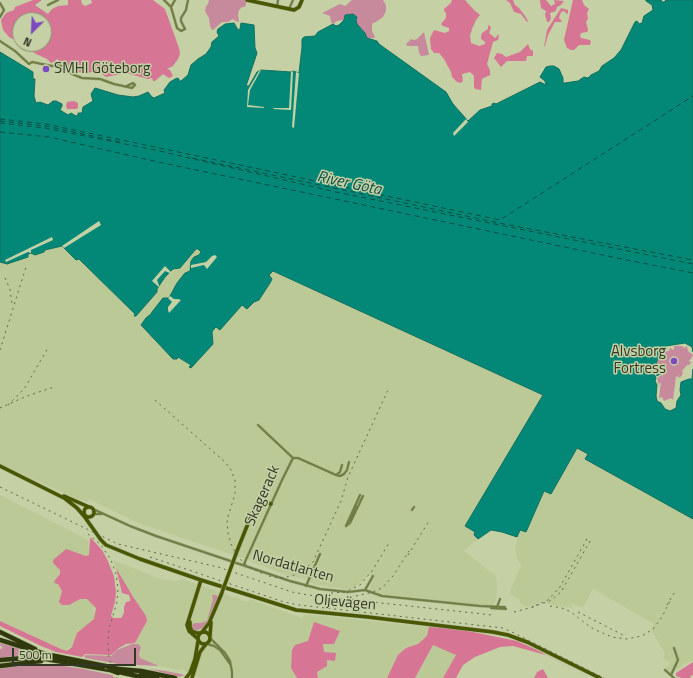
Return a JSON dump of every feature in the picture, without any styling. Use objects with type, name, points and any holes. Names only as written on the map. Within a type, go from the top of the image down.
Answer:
[{"type":"main road","points":[[0,632],[54,658]]},
{"type":"main road","points":[[0,640],[54,658],[146,678]]},
{"type":"main road","points":[[0,660],[54,658]]},
{"type":"main road","points":[[0,666],[54,658]]},
{"type":"main road","points":[[105,668],[157,678]]},
{"type":"main road","points":[[118,671],[141,670],[175,678]]},
{"type":"main road","points":[[118,671],[134,678]]},
{"type":"street","points":[[48,5],[58,0]]},
{"type":"street","points":[[164,0],[171,7],[178,29],[182,31],[185,28],[181,22],[181,18],[186,10],[188,0]]},
{"type":"street","points":[[171,7],[175,0]]},
{"type":"street","points":[[247,0],[265,2],[276,7],[294,10],[299,7],[302,0]]},
{"type":"street","points":[[276,7],[278,0]]},
{"type":"street","points":[[289,9],[293,0]]},
{"type":"street","points":[[0,3],[4,11],[0,17]]},
{"type":"street","points":[[0,41],[13,49],[29,64],[32,62],[52,66],[60,64],[80,78],[100,79],[126,87]]},
{"type":"street","points":[[258,425],[293,458],[298,458],[340,476],[346,473],[349,462]]},
{"type":"street","name":"Skagerack","points":[[244,564],[293,458]]},
{"type":"street","points":[[336,475],[340,472],[342,465]]},
{"type":"street","name":"Oljevägen","points":[[0,466],[93,509]]},
{"type":"street","name":"Oljevägen","points":[[46,488],[75,503],[86,514],[103,543],[112,548],[201,580],[296,610],[368,617],[508,635],[527,642],[600,678]]},
{"type":"street","points":[[348,525],[361,495]]},
{"type":"street","name":"Oljevägen","points":[[63,497],[77,508],[95,531]]},
{"type":"street","points":[[186,678],[191,671],[196,656],[199,635],[208,626],[213,615],[255,506],[261,501],[271,504]]},
{"type":"street","points":[[89,507],[85,509],[86,514],[93,515]]},
{"type":"street","points":[[92,526],[93,509]]},
{"type":"street","name":"Nordatlanten","points":[[93,509],[136,529],[306,586],[348,592],[365,590],[382,596],[505,608]]},
{"type":"street","name":"Nordatlanten","points":[[93,515],[105,515]]},
{"type":"street","points":[[306,586],[320,554]]},
{"type":"street","points":[[365,590],[373,576]]},
{"type":"street","points":[[198,646],[187,625],[201,580]]},
{"type":"street","points":[[497,607],[500,599]]},
{"type":"street","points":[[191,611],[190,627],[193,632],[206,632],[225,653],[230,664],[232,678]]},
{"type":"street","points":[[192,678],[200,652],[210,637],[213,615]]},
{"type":"street","points":[[191,633],[202,644],[214,646],[220,650],[230,664]]},
{"type":"street","points":[[671,675],[678,660],[674,648]]},
{"type":"street","points":[[665,670],[674,678]]},
{"type":"shaded area","points":[[33,0],[42,0],[35,5],[45,12],[12,12],[12,39],[3,30],[1,20],[6,13],[14,10],[15,7]]},
{"type":"shaded area","points":[[68,0],[81,0],[82,4],[85,6],[92,3],[91,0],[153,0],[165,9],[180,54],[173,66],[167,69],[170,70],[173,76],[169,78],[163,74],[153,81],[152,78],[148,79],[126,73],[106,77],[97,71],[87,73],[76,72],[62,64],[57,59],[51,63],[47,59],[33,52],[52,52],[52,12],[50,12],[58,6],[68,5]]},
{"type":"shaded area","points":[[209,0],[247,1],[245,7],[242,7],[239,10],[239,21],[237,22],[233,19],[228,22],[222,22],[212,30],[209,18],[205,11]]},
{"type":"shaded area","points":[[352,0],[383,0],[386,5],[386,11],[383,17],[372,25],[374,38],[367,38],[365,33],[357,24],[357,17],[353,14],[347,15],[344,20],[337,21],[333,24],[330,16],[322,13],[340,4],[345,6]]},
{"type":"shaded area","points":[[452,0],[465,0],[480,15],[472,29],[470,36],[471,43],[479,46],[485,44],[481,37],[482,33],[488,29],[488,25],[491,27],[489,33],[495,38],[499,34],[498,40],[493,42],[487,64],[490,70],[490,75],[482,79],[481,90],[475,89],[474,76],[470,72],[462,74],[463,81],[461,83],[457,82],[452,77],[444,59],[439,53],[434,53],[431,49],[430,38],[434,30],[445,33],[449,31],[449,28],[441,24],[446,18],[444,9],[451,3]]},
{"type":"shaded area","points":[[506,0],[513,0],[515,5],[525,16],[528,21],[527,22],[521,14],[514,12],[510,3]]},
{"type":"shaded area","points":[[540,0],[546,0],[551,6],[555,4],[554,0],[564,1],[557,7],[556,11],[550,13],[551,19],[547,22],[545,15],[546,11],[541,8]]},
{"type":"shaded area","points":[[573,0],[582,0],[584,5],[589,9],[587,13],[588,19],[586,22],[588,30],[587,32],[581,33],[580,36],[581,38],[590,40],[591,42],[590,45],[579,45],[574,50],[571,50],[567,48],[564,40]]},
{"type":"shaded area","points":[[561,8],[568,10],[568,13],[567,14],[564,11],[561,12],[559,18],[562,21],[555,22],[544,47],[547,30]]},
{"type":"shaded area","points":[[424,32],[429,55],[421,56],[418,46],[407,46],[406,44],[411,39],[417,39]]},
{"type":"shaded area","points":[[528,44],[530,49],[533,51],[533,56],[527,56],[526,61],[507,61],[501,67],[494,58],[497,53],[506,57],[520,52]]},
{"type":"shaded area","points":[[74,101],[78,103],[78,108],[67,109],[67,102]]},
{"type":"shaded area","points":[[62,246],[77,260],[79,258],[136,316],[157,292],[157,289],[165,277],[173,269],[180,268],[196,249],[200,250],[200,254],[191,261],[190,271],[177,283],[170,296],[168,298],[163,298],[149,316],[173,359],[178,357],[191,365],[199,361],[199,358],[213,344],[212,332],[216,327],[220,330],[242,305],[247,309],[254,301],[261,297],[270,283],[269,275],[273,271],[544,395],[465,526],[475,532],[474,535],[478,539],[464,551],[496,576],[496,600],[493,606],[380,594],[369,589],[372,582],[370,574],[354,588],[349,590],[313,584],[305,579],[285,575],[248,560],[138,523],[89,499],[87,502],[75,498],[0,464],[0,262],[7,264],[28,257],[28,254],[31,253],[35,255],[44,252],[45,250]]},
{"type":"shaded area","points":[[674,346],[682,346],[684,348],[687,346],[688,351],[693,355],[690,360],[688,360],[691,363],[682,371],[683,373],[681,377],[677,373],[681,378],[676,376],[673,400],[671,398],[664,401],[662,397],[659,398],[661,382],[659,385],[657,379],[662,374],[662,378],[664,370],[660,365],[664,365],[657,364],[659,358],[663,355],[662,352],[669,351],[670,348],[674,350]]},
{"type":"shaded area","points":[[577,447],[588,454],[586,459],[693,519],[693,660],[684,664],[671,674],[665,671],[666,666],[668,667],[670,662],[663,658],[665,654],[651,629],[654,624],[593,589],[583,607],[570,603],[573,606],[572,608],[547,604],[544,601],[528,607],[520,603],[520,600],[509,594],[521,565],[517,559],[515,548],[520,530],[526,532],[544,491],[551,494]]},
{"type":"shaded area","points":[[0,495],[88,540],[95,619],[87,631],[66,651],[0,621]]},
{"type":"shaded area","points":[[90,538],[102,550],[114,576],[116,592],[111,616],[114,618],[121,618],[124,613],[126,602],[130,601],[129,595],[122,593],[116,568],[146,616],[147,621],[135,643],[126,644],[111,655],[85,654],[82,657],[56,652],[0,626],[0,621],[67,651],[72,647],[77,633],[94,619],[96,608],[87,599],[80,599],[69,605],[62,605],[59,602],[62,591],[58,584],[54,583],[60,574],[60,570],[53,563],[53,560],[66,549],[86,556],[89,555]]},
{"type":"shaded area","points":[[113,560],[158,578],[175,581],[182,579],[248,602],[249,599],[302,618],[304,614],[429,627],[428,636],[418,644],[406,648],[398,655],[387,678],[318,678],[317,672],[327,666],[327,660],[335,661],[324,652],[323,644],[308,641],[295,645],[291,668],[297,678],[199,678],[182,669],[178,670],[159,666],[140,658],[139,654],[141,647],[135,643],[147,621],[146,616],[116,568]]},
{"type":"shaded area","points":[[212,595],[216,595],[218,597],[204,627],[196,631],[191,625],[195,623],[202,623],[207,620],[213,600]]},
{"type":"shaded area","points":[[314,622],[340,631],[334,644],[323,644],[324,652],[336,653],[335,661],[327,660],[327,666],[317,672],[318,678],[297,678],[291,668],[292,650],[295,645],[308,641]]},
{"type":"shaded area","points":[[429,627],[458,629],[517,641],[537,650],[590,678],[546,655],[513,646],[500,647],[475,657],[463,665],[456,678],[443,678],[456,655],[433,645],[415,678],[387,678],[398,655],[406,648],[418,644],[427,636]]},
{"type":"shaded area","points":[[0,643],[45,657],[0,658],[0,649],[3,648]]},
{"type":"shaded area","points":[[132,644],[138,644],[141,647],[139,654],[140,658],[159,666],[118,664],[85,658],[84,656],[111,656],[117,650]]},
{"type":"shaded area","points":[[433,645],[456,655],[443,678],[415,678]]},
{"type":"shaded area","points":[[693,662],[693,675],[690,676],[691,678],[676,676],[676,673]]},
{"type":"shaded area","points":[[26,664],[56,665],[84,669],[112,675],[115,678],[0,678],[0,669]]},
{"type":"shaded area","points":[[149,669],[166,671],[185,675],[179,677]]},
{"type":"shaded area","points":[[543,669],[548,678],[534,678],[537,672]]},
{"type":"water","name":"River Göta","points":[[646,0],[661,0],[664,2],[666,0],[693,0],[693,352],[692,347],[685,343],[666,346],[660,351],[656,365],[650,368],[651,370],[659,366],[663,369],[663,372],[657,376],[655,370],[653,371],[657,385],[656,396],[657,401],[661,403],[665,409],[670,411],[676,408],[677,401],[681,395],[681,382],[692,379],[693,369],[693,519],[585,459],[588,454],[577,448],[551,494],[544,491],[526,532],[520,530],[517,537],[491,530],[478,539],[474,535],[475,532],[465,526],[543,395],[273,271],[269,275],[272,279],[259,300],[254,302],[247,309],[242,305],[220,330],[216,327],[214,329],[212,332],[213,344],[191,368],[189,367],[191,365],[178,357],[177,359],[173,359],[141,325],[163,298],[168,298],[170,296],[177,283],[185,273],[190,271],[191,261],[201,252],[198,249],[196,249],[180,268],[173,269],[165,277],[157,289],[157,292],[136,316],[134,316],[135,314],[79,259],[76,260],[62,246],[45,250],[44,252],[35,255],[31,253],[28,254],[28,257],[7,264],[0,262],[0,52],[33,72],[33,79],[35,79],[34,96],[36,103],[40,102],[48,105],[53,101],[56,101],[62,104],[60,110],[68,115],[71,113],[76,116],[78,113],[82,113],[83,107],[93,101],[91,94],[95,88],[118,95],[133,97],[148,92],[154,98],[165,93],[164,90],[170,82],[177,78],[181,81],[188,75],[191,65],[206,54],[211,47],[212,42],[219,36],[217,32],[218,29],[225,24],[234,23],[238,30],[240,29],[241,23],[254,25],[255,48],[257,53],[246,86],[249,86],[257,72],[261,70],[293,71],[299,73],[302,39],[304,37],[315,36],[318,32],[333,24],[336,26],[339,25],[344,20],[345,15],[353,14],[357,17],[357,24],[365,33],[367,38],[377,41],[379,44],[446,92],[453,104],[468,121],[480,110],[492,106],[494,103],[496,104],[540,82],[546,85],[545,81],[540,77],[546,67],[554,66],[559,69],[563,78],[563,83],[578,81],[584,77],[588,78],[599,71],[602,66],[614,58],[621,50],[635,22],[637,21],[639,24],[642,23],[644,16],[653,10],[652,5]]},
{"type":"pier","points":[[261,70],[250,90],[248,105],[264,108],[247,107],[248,90]]},
{"type":"pier","points":[[293,71],[291,110],[273,109],[289,108],[291,72]]},
{"type":"pier","points":[[296,72],[299,73],[294,128],[292,127]]},
{"type":"pier","points":[[466,119],[468,122],[454,136],[453,133]]},
{"type":"pier","points":[[99,221],[101,225],[64,248],[62,246]]},
{"type":"pier","points":[[52,237],[53,240],[31,250],[31,253],[28,252],[6,262],[5,260]]},
{"type":"pier","points":[[215,255],[217,257],[207,269],[204,265],[191,268],[191,265],[206,262]]},
{"type":"pier","points":[[165,266],[172,274],[165,271],[157,280],[160,288],[152,281]]},
{"type":"pier","points":[[170,296],[174,299],[181,300],[169,313],[168,307],[172,302],[168,298]]},
{"type":"ferry route","points":[[0,119],[46,124],[500,220],[693,96]]},
{"type":"ferry route","points":[[0,121],[46,126],[120,142]]},
{"type":"ferry route","points":[[0,123],[45,128],[155,150],[336,192],[693,264]]},
{"type":"ferry route","points":[[0,132],[49,137],[158,162],[693,273]]},
{"type":"ferry route","points":[[192,158],[504,224],[693,260]]},
{"type":"railway","points":[[0,350],[26,267]]},
{"type":"railway","points":[[5,278],[10,289],[12,304]]},
{"type":"railway","points":[[8,405],[24,389],[48,348]]},
{"type":"railway","points":[[0,408],[27,396],[54,387]]},
{"type":"railway","points":[[269,576],[279,578],[292,576],[301,572],[313,562],[341,501],[348,477],[388,390]]},
{"type":"railway","points":[[155,400],[225,462],[231,470],[235,480],[235,494],[227,520],[231,544],[241,560],[251,568],[263,574]]},
{"type":"railway","points":[[0,487],[118,544],[218,567],[292,592],[492,615]]},
{"type":"railway","points":[[408,555],[429,521]]},
{"type":"railway","points":[[88,534],[101,545],[111,560],[116,574],[118,588],[117,602],[109,629],[108,643],[109,659],[117,678]]},
{"type":"railway","points":[[587,539],[560,587],[548,600],[532,607],[550,601],[561,592],[590,541]]},
{"type":"railway","points":[[331,593],[345,592],[360,585],[372,571],[389,543]]},
{"type":"railway","points":[[356,596],[382,588],[393,576],[409,551]]},
{"type":"railway","points":[[150,557],[284,602],[299,605],[503,628],[604,678]]},
{"type":"railway","points":[[667,605],[676,590]]},
{"type":"railway","points":[[550,606],[562,608],[571,612],[590,627],[598,631],[612,637],[626,639],[642,636],[653,629],[662,617],[670,601]]},
{"type":"railway","points":[[514,612],[537,606]]},
{"type":"railway","points":[[578,612],[623,635]]},
{"type":"place","name":"SMHI Göteborg","points":[[46,69]]},
{"type":"place","name":"Alvsborg Fortress","points":[[674,361]]}]
